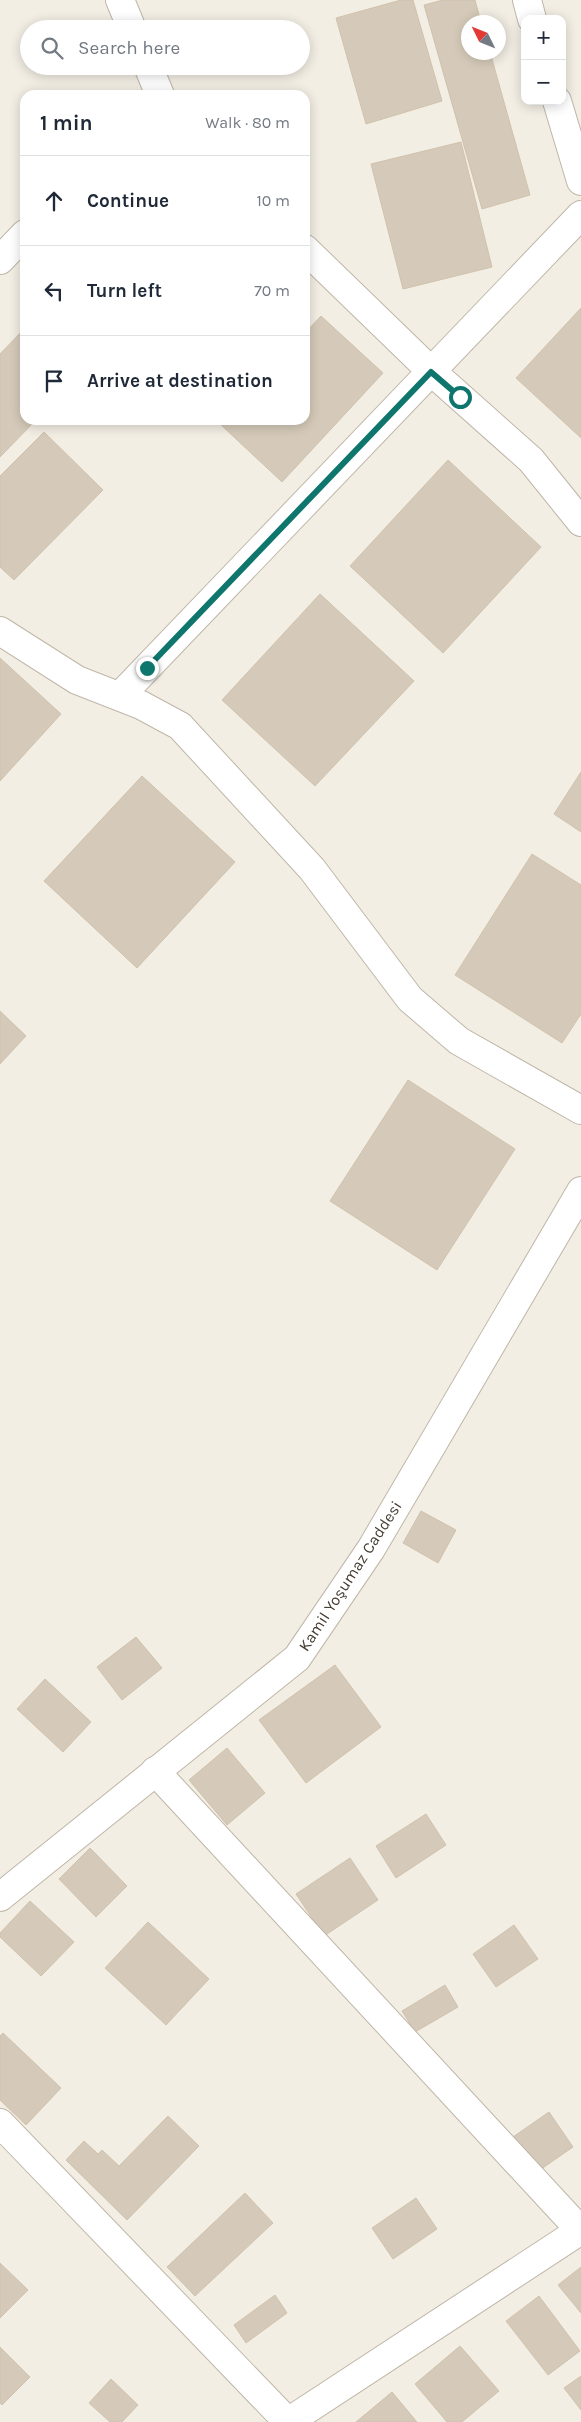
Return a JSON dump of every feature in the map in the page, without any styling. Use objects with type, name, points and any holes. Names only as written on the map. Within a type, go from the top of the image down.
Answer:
[{"type":"street","points":[[120,0],[128,20]]},
{"type":"street","points":[[527,0],[531,15]]},
{"type":"street","points":[[152,75],[158,90]]},
{"type":"street","points":[[558,105],[581,181]]},
{"type":"street","points":[[120,696],[581,216]]},
{"type":"street","points":[[0,260],[20,239]]},
{"type":"street","points":[[310,254],[431,372],[531,460],[581,522]]},
{"type":"street","points":[[0,631],[78,680],[141,705],[180,726],[312,869],[410,999],[459,1040],[581,1110]]},
{"type":"street","name":"Kamil Yoşumaz Caddesi","points":[[0,1896],[297,1658],[371,1549],[581,1191]]},
{"type":"street","points":[[0,2123],[288,2422],[581,2230],[155,1771]]},
{"type":"building","points":[[401,0],[413,0],[442,101],[366,124],[336,18]]},
{"type":"building","points":[[443,0],[475,0],[479,15],[461,15],[461,60],[492,60],[530,195],[482,209],[424,5]]},
{"type":"building","points":[[461,142],[492,267],[403,289],[371,164]]},
{"type":"building","points":[[581,308],[581,438],[516,378]]},
{"type":"building","points":[[321,316],[383,373],[282,482],[221,425],[310,425],[310,328]]},
{"type":"building","points":[[20,333],[20,425],[31,425],[0,457],[0,354]]},
{"type":"building","points":[[44,432],[103,490],[14,580],[0,567],[0,476]]},
{"type":"building","points":[[448,460],[541,547],[443,653],[350,566]]},
{"type":"building","points":[[320,594],[414,681],[315,786],[222,700]]},
{"type":"building","points":[[0,658],[61,714],[0,781]]},
{"type":"building","points":[[581,772],[581,832],[554,814]]},
{"type":"building","points":[[142,776],[235,862],[137,968],[44,881]]},
{"type":"building","points":[[532,854],[581,885],[581,1014],[562,1043],[455,975]]},
{"type":"building","points":[[0,1011],[26,1036],[0,1064]]},
{"type":"building","points":[[408,1080],[515,1149],[437,1270],[330,1201]]},
{"type":"building","points":[[421,1511],[456,1530],[438,1563],[403,1543]]},
{"type":"building","points":[[136,1637],[162,1668],[122,1700],[97,1667]]},
{"type":"building","points":[[335,1665],[381,1727],[306,1783],[259,1720]]},
{"type":"building","points":[[45,1679],[91,1722],[63,1752],[17,1709]]},
{"type":"building","points":[[227,1748],[265,1793],[227,1825],[189,1780]]},
{"type":"building","points":[[426,1814],[446,1845],[396,1878],[376,1846]]},
{"type":"building","points":[[90,1848],[127,1886],[96,1917],[59,1879]]},
{"type":"building","points":[[350,1858],[378,1900],[324,1936],[296,1894]]},
{"type":"building","points":[[30,1901],[74,1942],[41,1976],[0,1937],[0,1933]]},
{"type":"building","points":[[148,1922],[209,1979],[166,2025],[105,1968]]},
{"type":"building","points":[[514,1925],[538,1959],[496,1987],[473,1954]]},
{"type":"building","points":[[445,1985],[458,2007],[415,2032],[402,2011]]},
{"type":"building","points":[[3,2033],[61,2088],[26,2125],[0,2100],[0,2036]]},
{"type":"building","points":[[549,2112],[573,2147],[534,2174],[510,2139]]},
{"type":"building","points":[[168,2116],[199,2146],[127,2220],[66,2160],[84,2141],[98,2154],[102,2150],[119,2166]]},
{"type":"building","points":[[245,2193],[273,2223],[195,2296],[167,2267]]},
{"type":"building","points":[[416,2198],[437,2229],[393,2259],[372,2228]]},
{"type":"building","points":[[0,2263],[28,2290],[0,2318]]},
{"type":"building","points":[[581,2267],[581,2313],[558,2285]]},
{"type":"building","points":[[275,2295],[287,2313],[246,2343],[234,2325]]},
{"type":"building","points":[[539,2296],[580,2351],[548,2375],[506,2321]]},
{"type":"building","points":[[460,2346],[499,2391],[462,2422],[447,2422],[415,2384]]},
{"type":"building","points":[[0,2347],[30,2377],[2,2405],[0,2403]]},
{"type":"building","points":[[581,2376],[581,2410],[564,2388]]},
{"type":"building","points":[[111,2379],[138,2405],[122,2422],[110,2422],[89,2403]]},
{"type":"building","points":[[392,2392],[417,2422],[356,2422]]},
{"type":"route","points":[[147,668],[431,372],[460,397]]}]
